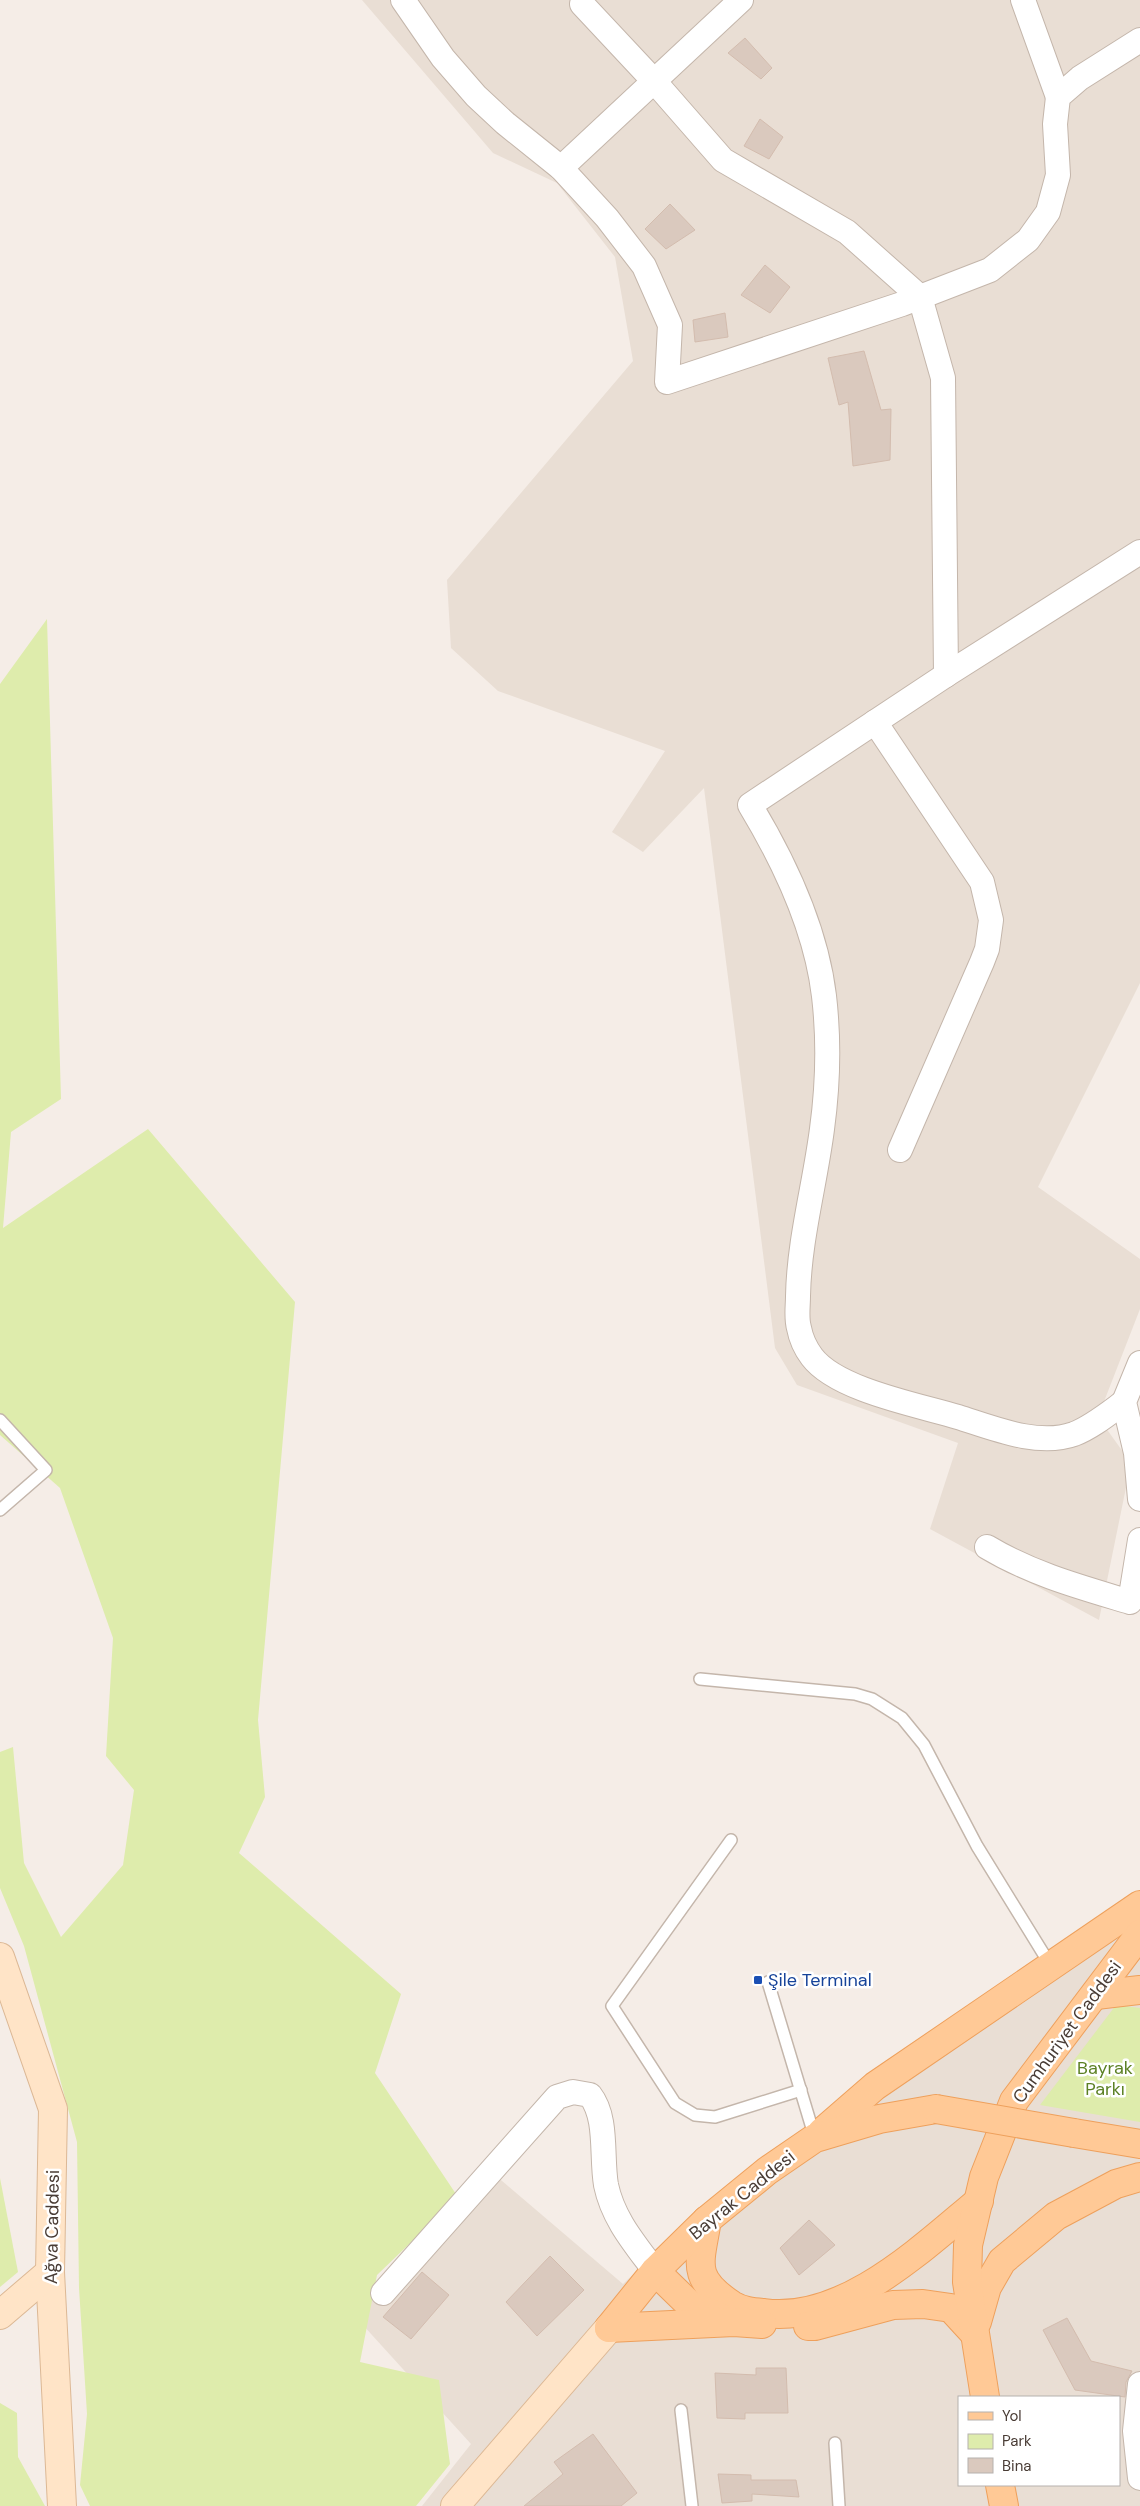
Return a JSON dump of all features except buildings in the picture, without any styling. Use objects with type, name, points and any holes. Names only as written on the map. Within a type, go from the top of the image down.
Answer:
[{"type":"main road","points":[[815,2138],[876,2086],[1140,1905]]},
{"type":"main road","name":"Cumhuriyet Caddesi","points":[[985,2396],[967,2282],[968,2244],[984,2178],[1014,2101],[1138,1941]]},
{"type":"main road","points":[[1096,1995],[1140,1990]]},
{"type":"main road","name":"Bayrak Caddesi","points":[[609,2328],[655,2271],[707,2220],[766,2171],[815,2138],[879,2119],[936,2109],[1140,2144]]},
{"type":"main road","points":[[974,2333],[987,2286],[1002,2261],[1056,2216],[1116,2184],[1140,2177]]},
{"type":"main road","points":[[707,2220],[699,2268],[713,2292],[740,2310],[780,2316],[812,2310],[857,2293],[909,2260],[979,2200]]},
{"type":"main road","points":[[655,2271],[690,2305],[734,2322]]},
{"type":"main road","points":[[609,2328],[734,2322],[814,2326],[894,2305],[923,2304],[950,2308],[974,2333]]},
{"type":"main road","points":[[1000,2486],[1004,2506]]},
{"type":"street","points":[[403,0],[443,58],[476,96],[505,123],[561,168],[607,218],[644,266],[670,325],[667,382],[920,297],[990,270],[1028,240],[1048,212],[1058,175],[1055,124],[1058,97],[1023,0]]},
{"type":"street","points":[[561,168],[740,0]]},
{"type":"street","points":[[582,4],[654,80],[723,160],[847,232],[920,297],[943,378],[946,675]]},
{"type":"street","points":[[1058,97],[1080,78],[1140,40]]},
{"type":"street","points":[[1140,552],[946,675],[750,805],[787,872],[801,907],[812,943],[824,995],[826,1090],[818,1163],[798,1271],[798,1326],[801,1338],[810,1354],[824,1370],[850,1385],[997,1429],[1050,1438],[1072,1434],[1090,1426],[1124,1402],[1140,1362]]},
{"type":"street","points":[[875,722],[982,882],[991,920],[987,949],[982,962],[900,1150]]},
{"type":"street","points":[[1124,1402],[1136,1453],[1140,1499]]},
{"type":"street","points":[[987,1547],[1046,1577],[1130,1602],[1140,1540]]},
{"type":"street","name":"Ağva Caddesi","points":[[0,1957],[53,2109],[50,2272],[62,2506]]},
{"type":"street","points":[[383,2293],[557,2097],[572,2092],[590,2095],[598,2106],[606,2186],[620,2224],[655,2271]]},
{"type":"street","points":[[0,2315],[50,2272]]},
{"type":"street","name":"Bayrak Caddesi","points":[[455,2506],[609,2328]]},
{"type":"street","points":[[1140,2384],[1135,2431],[1140,2478]]},
{"type":"lane","points":[[0,1420],[46,1470],[0,1510]]},
{"type":"lane","points":[[700,1679],[855,1694],[872,1699],[902,1718],[924,1746],[977,1846],[1051,1966]]},
{"type":"lane","points":[[731,1840],[612,2006],[675,2103],[694,2115],[715,2116],[801,2090]]},
{"type":"lane","points":[[768,1982],[815,2138]]},
{"type":"lane","points":[[681,2410],[692,2506]]},
{"type":"lane","points":[[835,2443],[838,2506]]},
{"type":"shaded area","points":[[362,0],[1140,0],[1140,983],[1038,1187],[1140,1259],[1140,1309],[1098,1417],[1131,1463],[1099,1620],[930,1529],[958,1443],[797,1385],[775,1348],[704,788],[643,852],[612,832],[665,751],[498,691],[451,648],[447,580],[633,361],[615,257],[557,183],[493,153]]},
{"type":"shaded area","points":[[1140,1910],[1140,2506],[422,2506],[471,2444],[352,2313],[488,2169],[623,2284],[699,2212]]},
{"type":"green space","points":[[47,619],[61,1099],[11,1132],[3,1228],[148,1129],[295,1302],[258,1720],[265,1797],[239,1853],[401,1994],[375,2073],[458,2197],[377,2275],[360,2362],[439,2380],[450,2464],[416,2506],[90,2506],[80,2485],[87,2414],[79,2288],[77,2142],[24,1946],[0,1888],[0,1752],[13,1747],[24,1863],[61,1937],[123,1865],[134,1790],[106,1756],[113,1638],[60,1488],[0,1435],[0,684]]},
{"type":"green space","name":"Bayrak Parkı","points":[[1116,2005],[1140,2008],[1140,2122],[1040,2105]]},
{"type":"green space","points":[[0,2178],[18,2272],[0,2287]]},
{"type":"green space","points":[[0,2403],[17,2413],[18,2457],[45,2506],[0,2506]]},
{"type":"place","name":"Şile Terminal","points":[[758,1980]]}]
